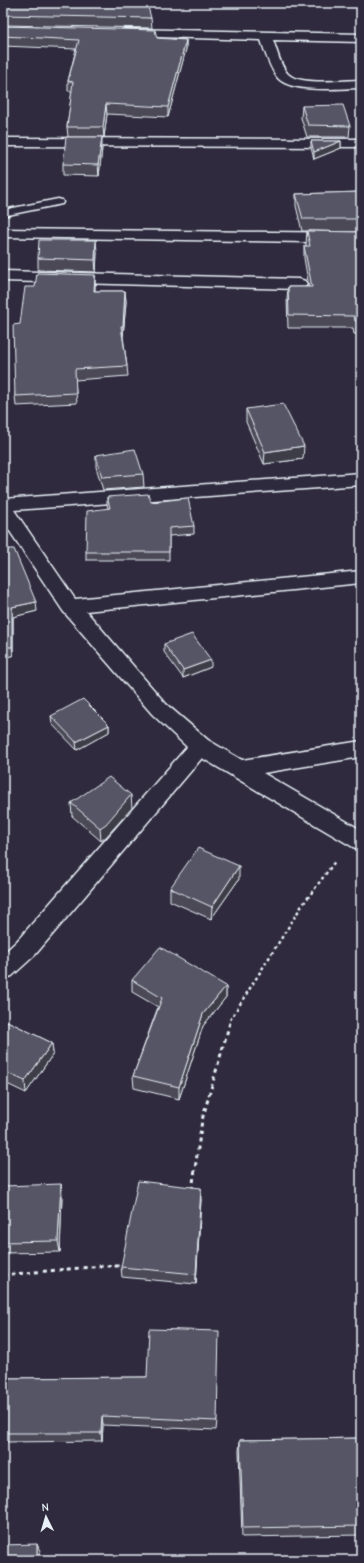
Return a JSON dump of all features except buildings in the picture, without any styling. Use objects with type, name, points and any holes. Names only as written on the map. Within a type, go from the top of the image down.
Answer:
[{"type":"street","points":[[115,33],[361,38]]},
{"type":"street","points":[[266,37],[282,77],[293,82],[311,84],[361,84]]},
{"type":"street","points":[[3,142],[361,143]]},
{"type":"street","points":[[3,233],[361,238]]},
{"type":"street","points":[[3,276],[300,284]]},
{"type":"street","points":[[357,839],[200,746],[159,709],[70,606],[3,506],[361,479]]},
{"type":"street","points":[[70,606],[361,577]]},
{"type":"street","points":[[3,970],[26,948],[200,746]]},
{"type":"street","points":[[238,769],[361,749]]},
{"type":"lane","points":[[3,213],[58,202]]},
{"type":"path","points":[[191,1198],[202,1120],[229,1022],[301,906],[357,839]]},
{"type":"path","points":[[3,1275],[102,1266],[126,1266]]}]
